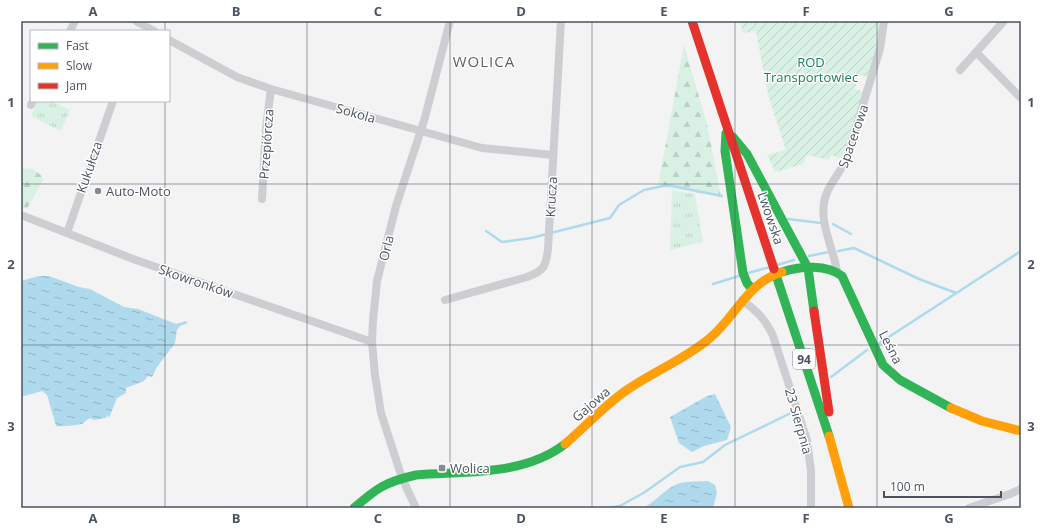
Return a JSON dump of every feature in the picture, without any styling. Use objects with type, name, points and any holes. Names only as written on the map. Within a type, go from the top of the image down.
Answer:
[{"type":"main road","name":"Lwowska","points":[[692,21],[826,424],[849,508]]},
{"type":"main road","points":[[727,128],[747,154],[808,268],[824,389],[837,451]]},
{"type":"main road","points":[[727,128],[725,151],[743,273],[747,283],[752,289]]},
{"type":"main road","points":[[808,268],[824,268],[837,271]]},
{"type":"main road","name":"Gajowa","points":[[354,508],[380,486],[402,478],[416,475],[513,468],[550,456],[625,391],[708,340],[717,332],[752,289],[765,278],[782,272],[808,268]]},
{"type":"main road","name":"Leśna","points":[[837,271],[846,283],[883,365],[890,374],[919,392],[980,421],[1021,431]]},
{"type":"main road","name":"Lwowska","points":[[826,424],[857,508]]},
{"type":"street","points":[[70,30],[75,21]]},
{"type":"street","points":[[136,21],[151,30]]},
{"type":"street","name":"Orla","points":[[402,478],[381,413],[375,375],[372,342],[377,280],[396,206],[421,132],[450,21]]},
{"type":"street","name":"Krucza","points":[[445,300],[538,273],[546,264],[550,228],[561,21]]},
{"type":"street","name":"Spacerowa","points":[[837,271],[826,226],[824,203],[829,189],[840,173],[848,157],[880,49],[884,21]]},
{"type":"street","points":[[960,70],[1004,21]]},
{"type":"street","name":"Sokola","points":[[170,41],[237,77],[271,89],[482,148],[554,155]]},
{"type":"street","points":[[976,52],[1021,98]]},
{"type":"street","name":"Przepiórcza","points":[[262,200],[266,127],[271,89]]},
{"type":"street","name":"Kukułcza","points":[[67,233],[113,102]]},
{"type":"street","name":"Skowronków","points":[[21,215],[133,259],[372,342]]},
{"type":"street","name":"23 Sierpnia","points":[[742,300],[761,315],[768,323],[776,342],[807,440],[811,471],[811,508]]},
{"type":"street","points":[[402,478],[416,508]]},
{"type":"street","points":[[969,508],[1010,494],[1021,488]]},
{"type":"green space","name":"ROD Transportowiec","points":[[739,21],[881,21],[878,42],[869,77],[858,75],[855,89],[864,92],[842,159],[831,155],[829,160],[807,155],[803,164],[775,172],[767,155],[786,150],[768,95],[756,31],[743,33]]},
{"type":"green space","points":[[684,45],[707,124],[721,197],[658,186]]},
{"type":"green space","points":[[37,102],[54,102],[70,110],[61,131],[31,116]]},
{"type":"green space","points":[[21,167],[25,169],[31,168],[41,175],[43,180],[27,209],[21,207]]},
{"type":"green space","points":[[672,190],[695,194],[703,242],[670,250]]},
{"type":"water","points":[[39,276],[49,276],[79,287],[90,289],[124,307],[138,309],[176,324],[186,321],[188,323],[180,326],[177,330],[175,343],[157,367],[152,377],[148,376],[144,381],[126,388],[126,393],[117,398],[109,418],[107,415],[106,418],[94,420],[90,418],[82,424],[56,426],[47,395],[42,391],[21,397],[21,281]]},
{"type":"water","points":[[715,394],[731,427],[727,440],[704,446],[692,452],[679,443],[670,417],[707,396]]},
{"type":"water","points":[[708,481],[715,485],[717,493],[713,508],[643,508],[669,488],[677,484]]},
{"type":"waterway","points":[[486,231],[502,242],[531,238],[610,218],[619,205],[644,190],[668,185],[722,196]]},
{"type":"waterway","points":[[788,219],[821,223]]},
{"type":"waterway","points":[[833,224],[851,234]]},
{"type":"waterway","points":[[838,251],[854,248],[919,279],[956,293]]},
{"type":"waterway","points":[[878,344],[1021,251]]},
{"type":"waterway","points":[[809,256],[829,252]]},
{"type":"waterway","points":[[777,265],[794,260]]},
{"type":"waterway","points":[[748,273],[770,267]]},
{"type":"waterway","points":[[713,284],[739,276]]},
{"type":"waterway","points":[[831,377],[867,350]]},
{"type":"waterway","points":[[607,508],[620,506],[645,492],[680,467],[703,462],[725,445],[791,413]]},
{"type":"traffic: fast","points":[[726,133],[725,151],[743,273],[747,283],[752,289]]},
{"type":"traffic: fast","points":[[733,137],[747,154],[808,268],[814,311]]},
{"type":"traffic: fast","points":[[782,272],[797,268],[813,267],[829,269],[842,276],[883,365],[900,380],[951,408]]},
{"type":"traffic: fast","points":[[774,269],[829,436]]},
{"type":"traffic: fast","points":[[354,508],[369,495],[396,480],[416,475],[474,472],[513,467],[531,462],[549,454],[565,444]]},
{"type":"traffic: slow","points":[[565,444],[624,392],[700,346],[719,329],[751,292],[770,277],[782,272]]},
{"type":"traffic: slow","points":[[951,408],[982,421],[1021,431]]},
{"type":"traffic: slow","points":[[829,436],[849,508]]},
{"type":"traffic: jam","points":[[692,21],[774,269]]},
{"type":"traffic: jam","points":[[814,311],[829,412]]},
{"type":"place","name":"Auto-Moto","points":[[98,191]]},
{"type":"place","name":"Wolica","points":[[442,468]]},
{"type":"district","name":"WOLICA","points":[[484,61]]}]
